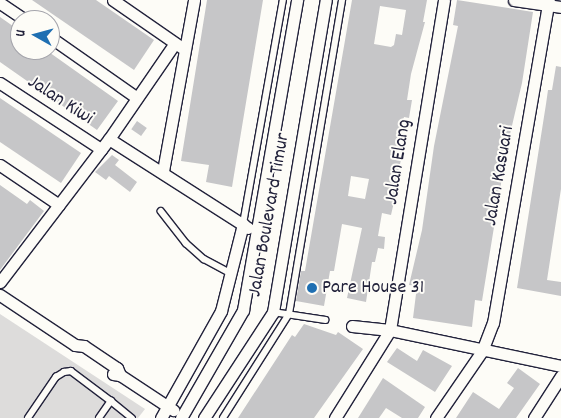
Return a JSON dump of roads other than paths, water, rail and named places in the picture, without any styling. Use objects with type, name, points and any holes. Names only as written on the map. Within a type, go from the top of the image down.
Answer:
[{"type":"street","points":[[113,0],[180,46]]},
{"type":"street","points":[[163,172],[180,46],[194,0]]},
{"type":"street","name":"Jalan Boulevard Timur","points":[[183,417],[243,310],[297,0]]},
{"type":"street","name":"Jalan Boulevard Timur","points":[[204,418],[272,312],[326,0]]},
{"type":"street","name":"Jalan Elang","points":[[390,330],[444,0]]},
{"type":"street","points":[[514,0],[549,3],[561,7]]},
{"type":"street","name":"Jalan Kasuari","points":[[436,418],[482,351],[493,322],[549,3]]},
{"type":"street","points":[[60,44],[138,98]]},
{"type":"street","points":[[0,282],[138,98],[180,46]]},
{"type":"street","name":"Jalan Kiwi","points":[[0,84],[100,149]]},
{"type":"street","points":[[109,138],[243,224],[257,235]]},
{"type":"street","points":[[0,165],[59,205]]},
{"type":"street","name":"Jalan Boulevard Timur","points":[[161,418],[221,311],[232,274],[243,224]]},
{"type":"street","points":[[0,294],[75,345],[79,352],[113,374],[120,375],[183,417]]},
{"type":"street","points":[[352,326],[390,330],[482,351],[561,366]]},
{"type":"street","points":[[334,418],[390,330]]},
{"type":"street","points":[[534,418],[561,376]]},
{"type":"lane","name":"Jalan Boulevard Timur","points":[[243,224],[283,0]]},
{"type":"lane","points":[[223,418],[289,314],[342,0]]},
{"type":"lane","points":[[161,211],[186,243],[204,258],[232,274]]},
{"type":"lane","points":[[272,312],[324,320]]},
{"type":"lane","points":[[28,418],[56,377],[64,372],[71,371],[129,414],[130,418]]},
{"type":"lane","points":[[99,418],[111,401]]},
{"type":"place","name":"Pare House 31","points":[[312,288]]}]
